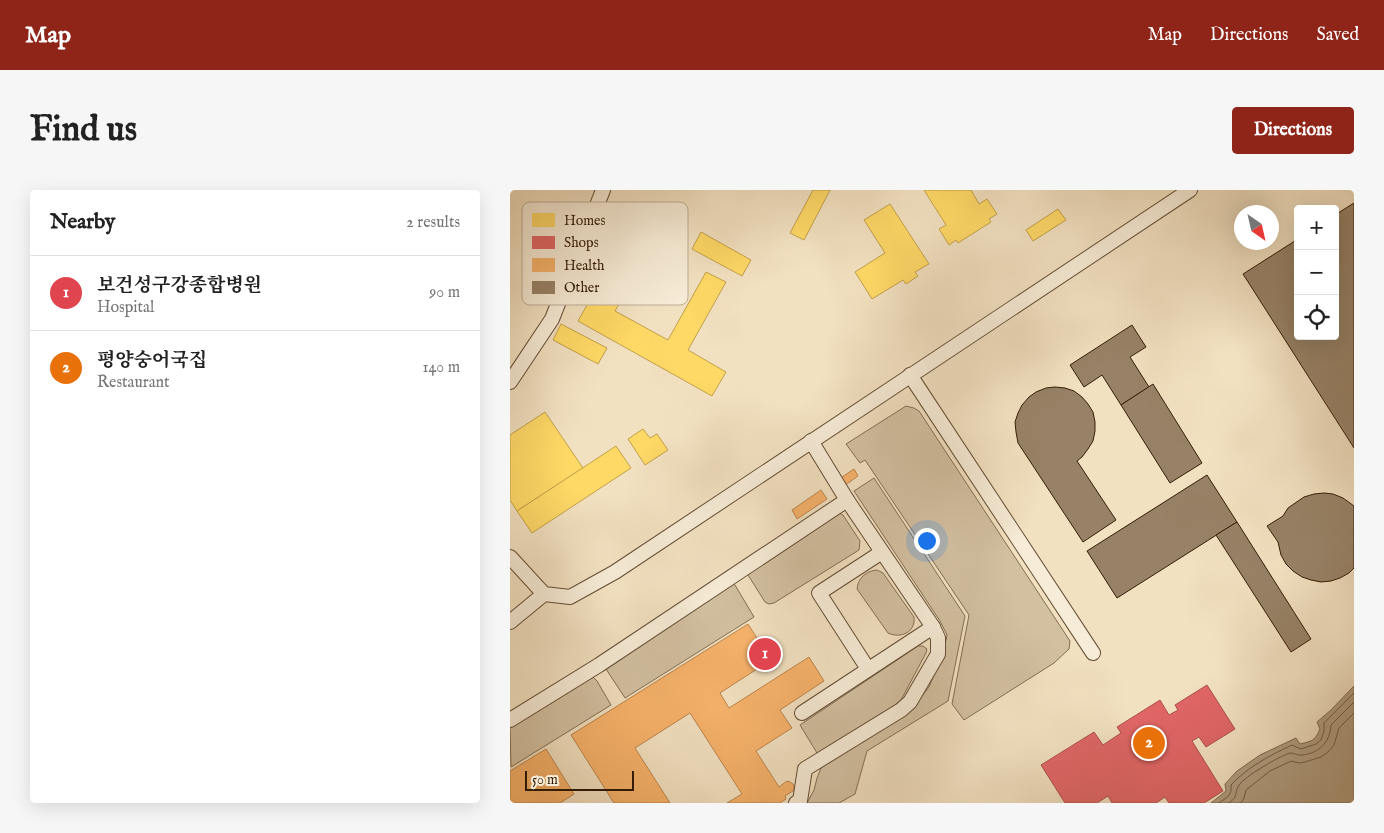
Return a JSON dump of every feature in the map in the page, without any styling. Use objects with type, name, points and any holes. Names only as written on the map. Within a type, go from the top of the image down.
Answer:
[{"type":"street","points":[[598,202],[603,190]]},
{"type":"street","points":[[510,557],[544,594],[570,597],[615,572],[1190,190]]},
{"type":"street","points":[[510,382],[552,319],[558,305]]},
{"type":"street","points":[[910,376],[1093,652]]},
{"type":"street","points":[[796,803],[800,801],[805,769],[901,710],[910,702],[938,654],[938,638],[933,627],[847,500],[811,442]]},
{"type":"street","points":[[510,720],[599,665],[847,500]]},
{"type":"street","points":[[868,669],[819,593],[882,552]]},
{"type":"street","points":[[510,622],[544,594]]},
{"type":"street","points":[[802,713],[933,627]]},
{"type":"shaded area","points":[[906,406],[919,411],[1070,641],[1069,649],[1054,663],[964,720],[952,704],[969,615],[865,460],[860,463],[846,444]]},
{"type":"shaded area","points":[[874,478],[965,616],[948,701],[867,751],[855,794],[839,803],[807,803],[814,790],[824,761],[914,706],[929,687],[944,650],[947,635],[940,621],[854,491]]},
{"type":"shaded area","points":[[839,513],[843,515],[860,541],[859,550],[774,603],[769,604],[765,602],[748,575],[748,571]]},
{"type":"shaded area","points":[[877,570],[883,573],[914,617],[913,627],[907,633],[893,635],[888,633],[857,589],[863,576]]},
{"type":"shaded area","points":[[731,583],[735,585],[754,617],[625,698],[606,669],[606,664]]},
{"type":"shaded area","points":[[918,646],[923,646],[927,649],[926,653],[901,700],[817,753],[800,725]]},
{"type":"shaded area","points":[[592,676],[611,705],[511,767],[510,725]]},
{"type":"water","points":[[1354,686],[1354,803],[1211,803],[1226,791],[1225,784],[1237,771],[1260,755],[1296,738],[1300,744],[1315,738],[1320,729],[1317,722]]},
{"type":"building: Homes","points":[[813,190],[830,190],[804,240],[790,233]]},
{"type":"building: Homes","points":[[924,190],[971,190],[979,204],[987,199],[997,214],[989,219],[991,222],[958,243],[956,240],[949,245],[939,229],[946,225]]},
{"type":"building: Homes","points":[[890,204],[929,264],[915,272],[918,276],[906,284],[903,280],[872,299],[855,272],[885,253],[864,220]]},
{"type":"building: Homes","points":[[1058,209],[1066,220],[1033,241],[1026,230]]},
{"type":"building: Homes","points":[[701,232],[751,260],[742,276],[692,249]]},
{"type":"building: Homes","points":[[706,272],[726,282],[688,350],[726,372],[712,396],[578,321],[587,305],[618,305],[615,311],[668,340]]},
{"type":"building: Homes","points":[[561,324],[607,348],[598,364],[553,340]]},
{"type":"building: Homes","points":[[545,412],[583,468],[517,511],[510,500],[510,435]]},
{"type":"building: Homes","points":[[643,429],[650,438],[657,434],[668,450],[645,465],[628,439]]},
{"type":"building: Homes","points":[[616,446],[631,468],[532,533],[517,511]]},
{"type":"building: Shops","points":[[1207,685],[1235,729],[1206,747],[1199,737],[1192,741],[1223,791],[1204,803],[1169,803],[1165,797],[1156,803],[1112,803],[1108,796],[1097,803],[1065,803],[1041,765],[1094,732],[1103,745],[1121,733],[1117,727],[1160,700],[1169,715],[1178,710],[1175,705]]},
{"type":"building: Health","points":[[854,469],[858,476],[844,486],[839,479]]},
{"type":"building: Health","points":[[821,490],[827,499],[797,519],[792,510]]},
{"type":"building: Health","points":[[748,624],[771,660],[720,693],[729,708],[809,657],[824,681],[780,710],[792,728],[756,751],[779,787],[787,781],[793,784],[793,791],[785,796],[786,799],[780,803],[727,803],[742,794],[690,713],[635,748],[670,803],[614,803],[571,735]]},
{"type":"building: Health","points":[[546,749],[574,794],[560,803],[510,803],[510,771]]},
{"type":"building: Other","points":[[1354,203],[1354,448],[1243,274],[1294,242],[1294,340],[1339,340],[1339,212]]},
{"type":"building: Other","points":[[1132,325],[1146,347],[1130,357],[1149,387],[1121,405],[1102,375],[1084,387],[1070,365]]},
{"type":"building: Other","points":[[1153,384],[1202,463],[1170,483],[1121,405]]},
{"type":"building: Other","points":[[1055,387],[1074,391],[1082,397],[1093,412],[1095,431],[1093,441],[1077,461],[1116,520],[1083,542],[1018,443],[1016,432],[1015,422],[1022,405],[1036,392]]},
{"type":"building: Other","points":[[1207,475],[1237,522],[1117,598],[1087,551]]},
{"type":"building: Other","points":[[1324,493],[1343,498],[1354,506],[1354,568],[1340,578],[1321,582],[1302,577],[1286,564],[1281,555],[1278,542],[1267,526],[1283,516],[1288,508],[1304,497]]},
{"type":"building: Other","points":[[1237,522],[1311,639],[1291,652],[1216,535]]},
{"type":"place","name":"보건성구강종합병원","points":[[765,654]]},
{"type":"place","name":"평양숭어국집","points":[[1149,743]]}]
